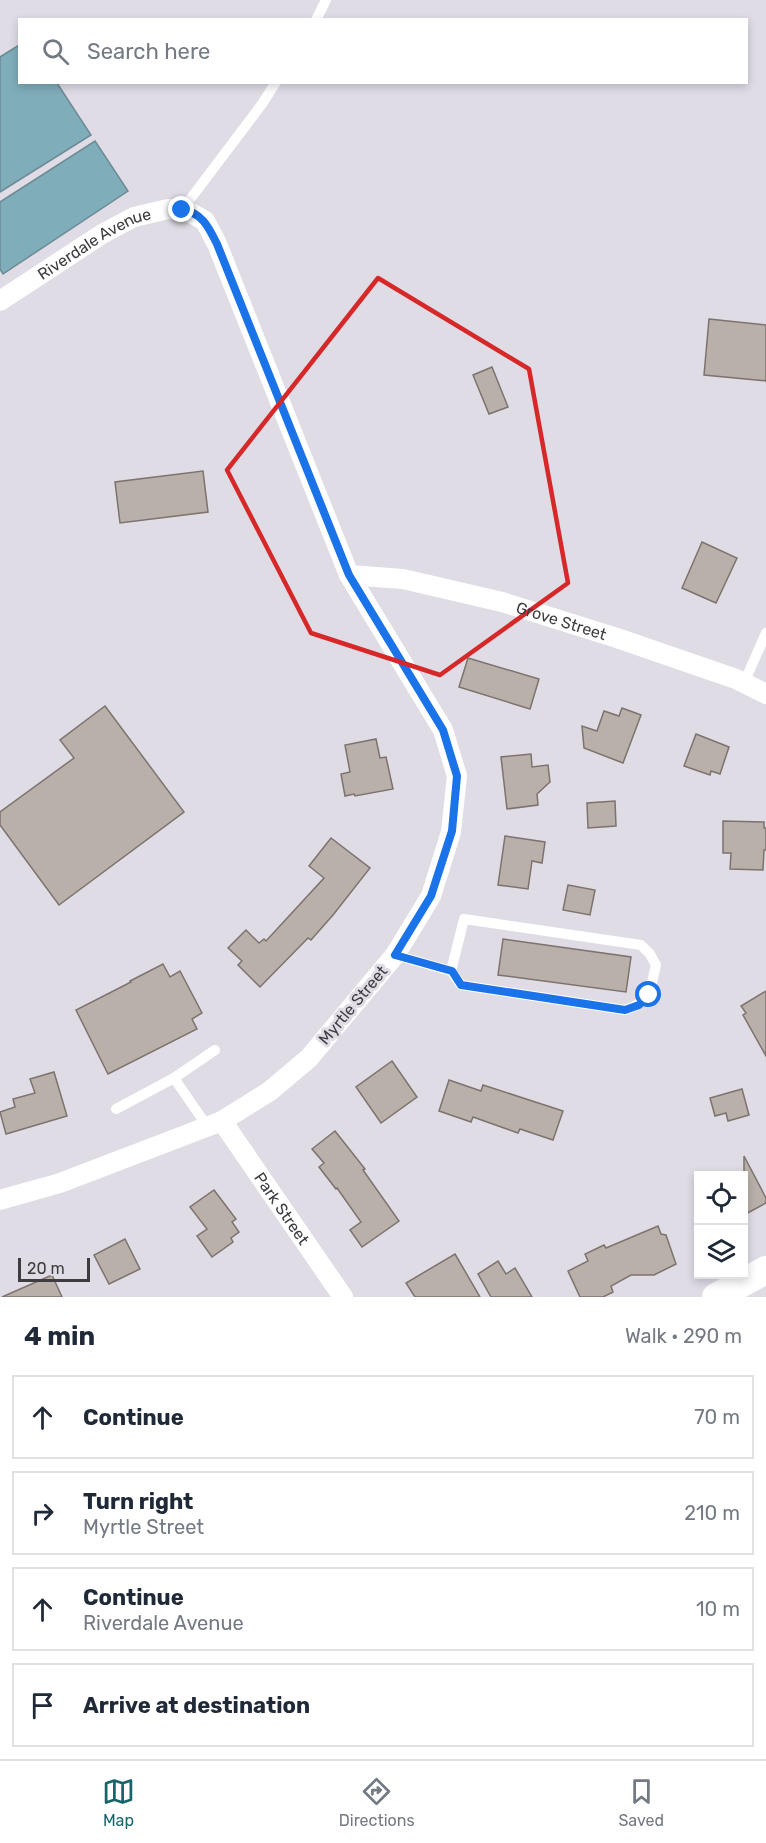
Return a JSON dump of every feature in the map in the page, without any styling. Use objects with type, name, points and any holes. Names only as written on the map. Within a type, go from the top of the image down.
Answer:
[{"type":"main road","points":[[716,1297],[766,1270]]},
{"type":"street","name":"Riverdale Avenue","points":[[0,301],[102,234],[134,217],[168,209],[182,210]]},
{"type":"street","name":"Myrtle Street","points":[[0,1200],[60,1183],[214,1124],[270,1091],[309,1058],[395,955],[431,896],[452,831],[457,776],[443,730],[349,575],[217,244],[205,221],[182,210]]},
{"type":"street","name":"Grove Street","points":[[349,575],[404,579],[502,602],[617,638],[744,683],[766,694]]},
{"type":"street","name":"Park Street","points":[[214,1124],[343,1297]]},
{"type":"lane","points":[[317,18],[326,0]]},
{"type":"lane","points":[[182,210],[275,84]]},
{"type":"lane","points":[[744,683],[766,633]]},
{"type":"lane","points":[[395,955],[452,971],[461,985],[625,1010],[639,1005],[649,995],[656,965],[641,945],[464,919],[452,971]]},
{"type":"lane","points":[[116,1109],[174,1078],[215,1050]]},
{"type":"lane","points":[[174,1078],[214,1124]]},
{"type":"highlighted area","points":[[378,278],[529,369],[568,583],[440,675],[311,633],[227,470]]},
{"type":"water","points":[[18,46],[18,84],[58,84],[91,135],[0,192],[0,57]]},
{"type":"water","points":[[95,141],[128,191],[3,274],[0,269],[0,202]]},
{"type":"building","points":[[709,319],[766,325],[766,381],[704,375]]},
{"type":"building","points":[[492,367],[508,407],[489,414],[473,375]]},
{"type":"building","points":[[203,471],[208,512],[120,523],[115,482]]},
{"type":"building","points":[[702,542],[737,558],[716,603],[682,588]]},
{"type":"building","points":[[468,658],[539,679],[530,709],[459,687]]},
{"type":"building","points":[[105,706],[184,812],[59,905],[0,825],[0,812],[74,758],[60,740]]},
{"type":"building","points":[[622,708],[641,715],[623,763],[584,748],[582,726],[597,731],[604,711],[619,716]]},
{"type":"building","points":[[696,734],[729,747],[720,774],[711,771],[710,775],[684,766]]},
{"type":"building","points":[[376,739],[380,758],[386,757],[393,789],[345,796],[341,774],[350,772],[345,745]]},
{"type":"building","points":[[531,754],[532,767],[548,765],[550,782],[537,794],[538,805],[507,809],[501,757]]},
{"type":"building","points":[[615,801],[616,826],[588,828],[587,803]]},
{"type":"building","points":[[723,821],[764,822],[766,850],[764,850],[763,870],[730,869],[731,853],[723,853]]},
{"type":"building","points":[[505,836],[545,842],[542,863],[532,861],[528,889],[498,885]]},
{"type":"building","points":[[331,838],[370,868],[311,940],[308,938],[260,987],[238,965],[242,961],[228,948],[246,930],[259,943],[264,939],[266,941],[324,878],[309,866]]},
{"type":"building","points":[[568,885],[595,890],[590,915],[563,910]]},
{"type":"building","points":[[503,939],[631,957],[626,992],[498,975]]},
{"type":"building","points":[[163,964],[170,977],[180,971],[202,1013],[192,1019],[197,1029],[108,1074],[76,1010]]},
{"type":"building","points":[[766,991],[766,1056],[743,1015],[746,1013],[741,1006]]},
{"type":"building","points":[[392,1061],[417,1097],[381,1123],[356,1087]]},
{"type":"building","points":[[54,1072],[67,1116],[6,1134],[0,1112],[15,1107],[13,1099],[35,1093],[30,1079]]},
{"type":"building","points":[[449,1080],[481,1091],[483,1085],[563,1111],[553,1140],[520,1129],[518,1133],[473,1117],[471,1122],[439,1111]]},
{"type":"building","points":[[742,1089],[749,1115],[728,1121],[726,1113],[715,1116],[710,1098]]},
{"type":"building","points":[[335,1131],[365,1169],[363,1170],[399,1221],[362,1247],[350,1230],[361,1222],[319,1167],[324,1163],[312,1149]]},
{"type":"building","points":[[744,1156],[766,1198],[766,1203],[748,1213],[748,1171],[744,1171]]},
{"type":"building","points":[[214,1190],[236,1219],[232,1222],[239,1232],[231,1238],[233,1242],[212,1257],[197,1236],[207,1229],[190,1207]]},
{"type":"building","points":[[658,1226],[661,1234],[666,1235],[676,1264],[654,1275],[631,1275],[611,1286],[613,1292],[603,1297],[580,1297],[568,1271],[588,1261],[585,1254],[604,1245],[606,1248]]},
{"type":"building","points":[[125,1239],[140,1269],[109,1284],[94,1255]]},
{"type":"building","points":[[455,1254],[480,1297],[415,1297],[406,1283]]},
{"type":"building","points":[[498,1261],[506,1274],[515,1268],[532,1297],[491,1297],[478,1274]]},
{"type":"building","points":[[52,1275],[62,1297],[2,1297]]},
{"type":"route","points":[[182,210],[205,221],[217,244],[349,575],[443,730],[457,776],[452,831],[431,896],[395,955],[452,971],[461,985],[625,1010],[639,1005],[649,995]]}]
